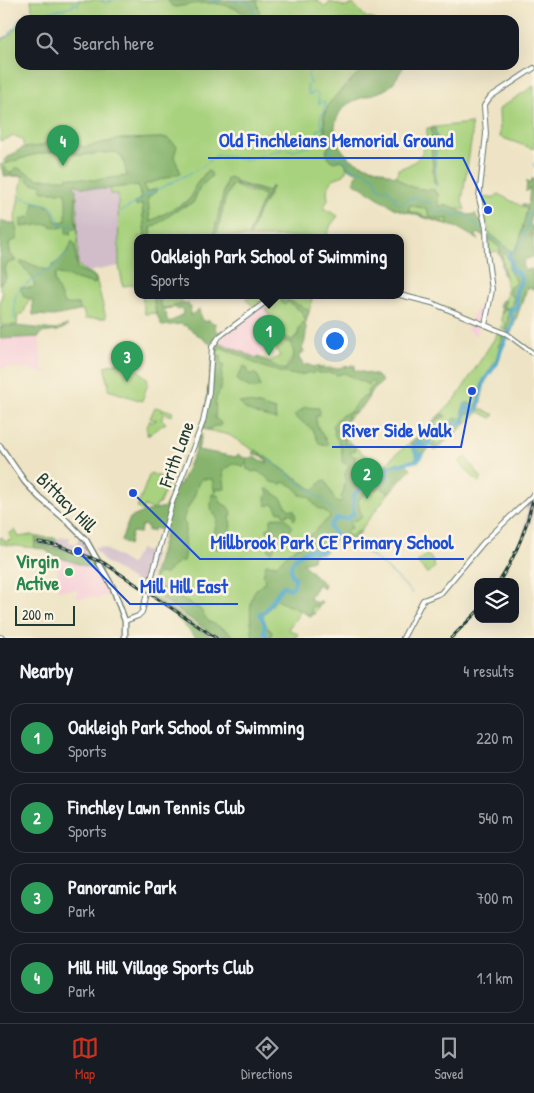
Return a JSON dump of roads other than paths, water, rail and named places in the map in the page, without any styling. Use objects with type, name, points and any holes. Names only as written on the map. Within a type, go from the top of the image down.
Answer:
[{"type":"main road","name":"Bittacy Hill","points":[[0,446],[38,497],[75,528],[86,540],[113,588],[125,621],[125,638]]},
{"type":"street","points":[[485,325],[492,287],[486,228],[479,198],[486,134],[483,109],[490,97],[534,68]]},
{"type":"street","points":[[404,296],[432,303],[508,334],[534,354]]},
{"type":"street","name":"Frith Lane","points":[[125,621],[138,616],[142,612],[172,503],[203,422],[209,392],[212,351],[215,342],[230,328],[270,299]]},
{"type":"street","points":[[403,638],[425,596],[441,592],[483,543],[532,495]]},
{"type":"waterway","points":[[26,15],[25,12],[46,12],[73,7],[73,3],[78,5],[79,0]]},
{"type":"waterway","points":[[100,0],[106,4],[114,0]]},
{"type":"waterway","points":[[208,0],[219,2],[221,0]]},
{"type":"waterway","points":[[232,0],[237,3],[239,0],[250,3],[256,15]]},
{"type":"waterway","points":[[0,40],[9,35],[15,28]]},
{"type":"waterway","points":[[308,70],[310,84],[307,86],[309,95],[314,92],[318,94],[319,104],[323,101],[325,102],[324,113],[320,120],[323,129],[318,129],[317,136],[330,135],[332,142],[330,152],[334,157],[338,159],[345,158],[348,160],[349,168],[365,171],[374,177],[377,182],[376,185],[383,190],[388,188],[390,193],[396,197],[394,200],[398,204],[403,204],[406,200],[418,197],[423,204],[428,201],[431,203],[433,211],[437,213],[446,210],[448,213],[453,212],[455,218],[459,213],[482,229]]},
{"type":"waterway","points":[[435,131],[436,185]]},
{"type":"waterway","points":[[121,211],[140,201],[145,196],[202,167],[217,155],[247,160],[286,149],[294,151],[302,147],[310,147],[320,138]]},
{"type":"waterway","points":[[18,195],[25,199],[53,207],[61,226],[73,226]]},
{"type":"waterway","points":[[489,234],[510,253],[517,252],[518,245],[526,237],[522,232],[527,230],[527,217],[532,209],[534,210]]},
{"type":"waterway","points":[[15,320],[15,299],[19,290],[44,271],[48,272],[70,250]]},
{"type":"waterway","points":[[269,638],[264,633],[265,626],[260,613],[265,611],[282,587],[290,589],[294,586],[295,577],[292,576],[292,562],[310,549],[322,552],[335,534],[330,528],[331,524],[337,518],[347,519],[354,513],[353,499],[356,493],[370,481],[377,484],[388,477],[386,471],[388,467],[418,460],[422,454],[417,455],[414,446],[419,441],[423,446],[430,442],[430,431],[438,427],[446,431],[449,430],[452,424],[462,424],[466,405],[472,412],[477,409],[484,381],[497,363],[512,326],[513,321],[510,310],[513,308],[516,310],[517,308],[516,290],[522,280],[518,272],[511,270],[512,261],[509,258],[510,253]]},
{"type":"waterway","points":[[269,460],[299,483]]},
{"type":"waterway","points":[[300,483],[324,501],[335,514]]},
{"type":"waterway","points":[[335,534],[338,533],[377,560],[412,593]]},
{"type":"railway","points":[[501,578],[521,539],[529,517],[534,493]]},
{"type":"railway","points":[[39,542],[60,546],[104,563],[216,638]]},
{"type":"railway","points":[[451,638],[474,615]]},
{"type":"place","name":"Mill Hill Village Sports Club","points":[[63,166]]},
{"type":"place","name":"Old Finchleians Memorial Ground","points":[[488,210]]},
{"type":"place","name":"Oakleigh Park School of Swimming","points":[[269,356]]},
{"type":"place","name":"Panoramic Park","points":[[127,382]]},
{"type":"place","name":"River Side Walk","points":[[472,391]]},
{"type":"place","name":"Millbrook Park CE Primary School","points":[[133,493]]},
{"type":"place","name":"Finchley Lawn Tennis Club","points":[[367,499]]},
{"type":"place","name":"Mill Hill East","points":[[78,551]]},
{"type":"place","name":"Virgin Active","points":[[69,572]]}]
